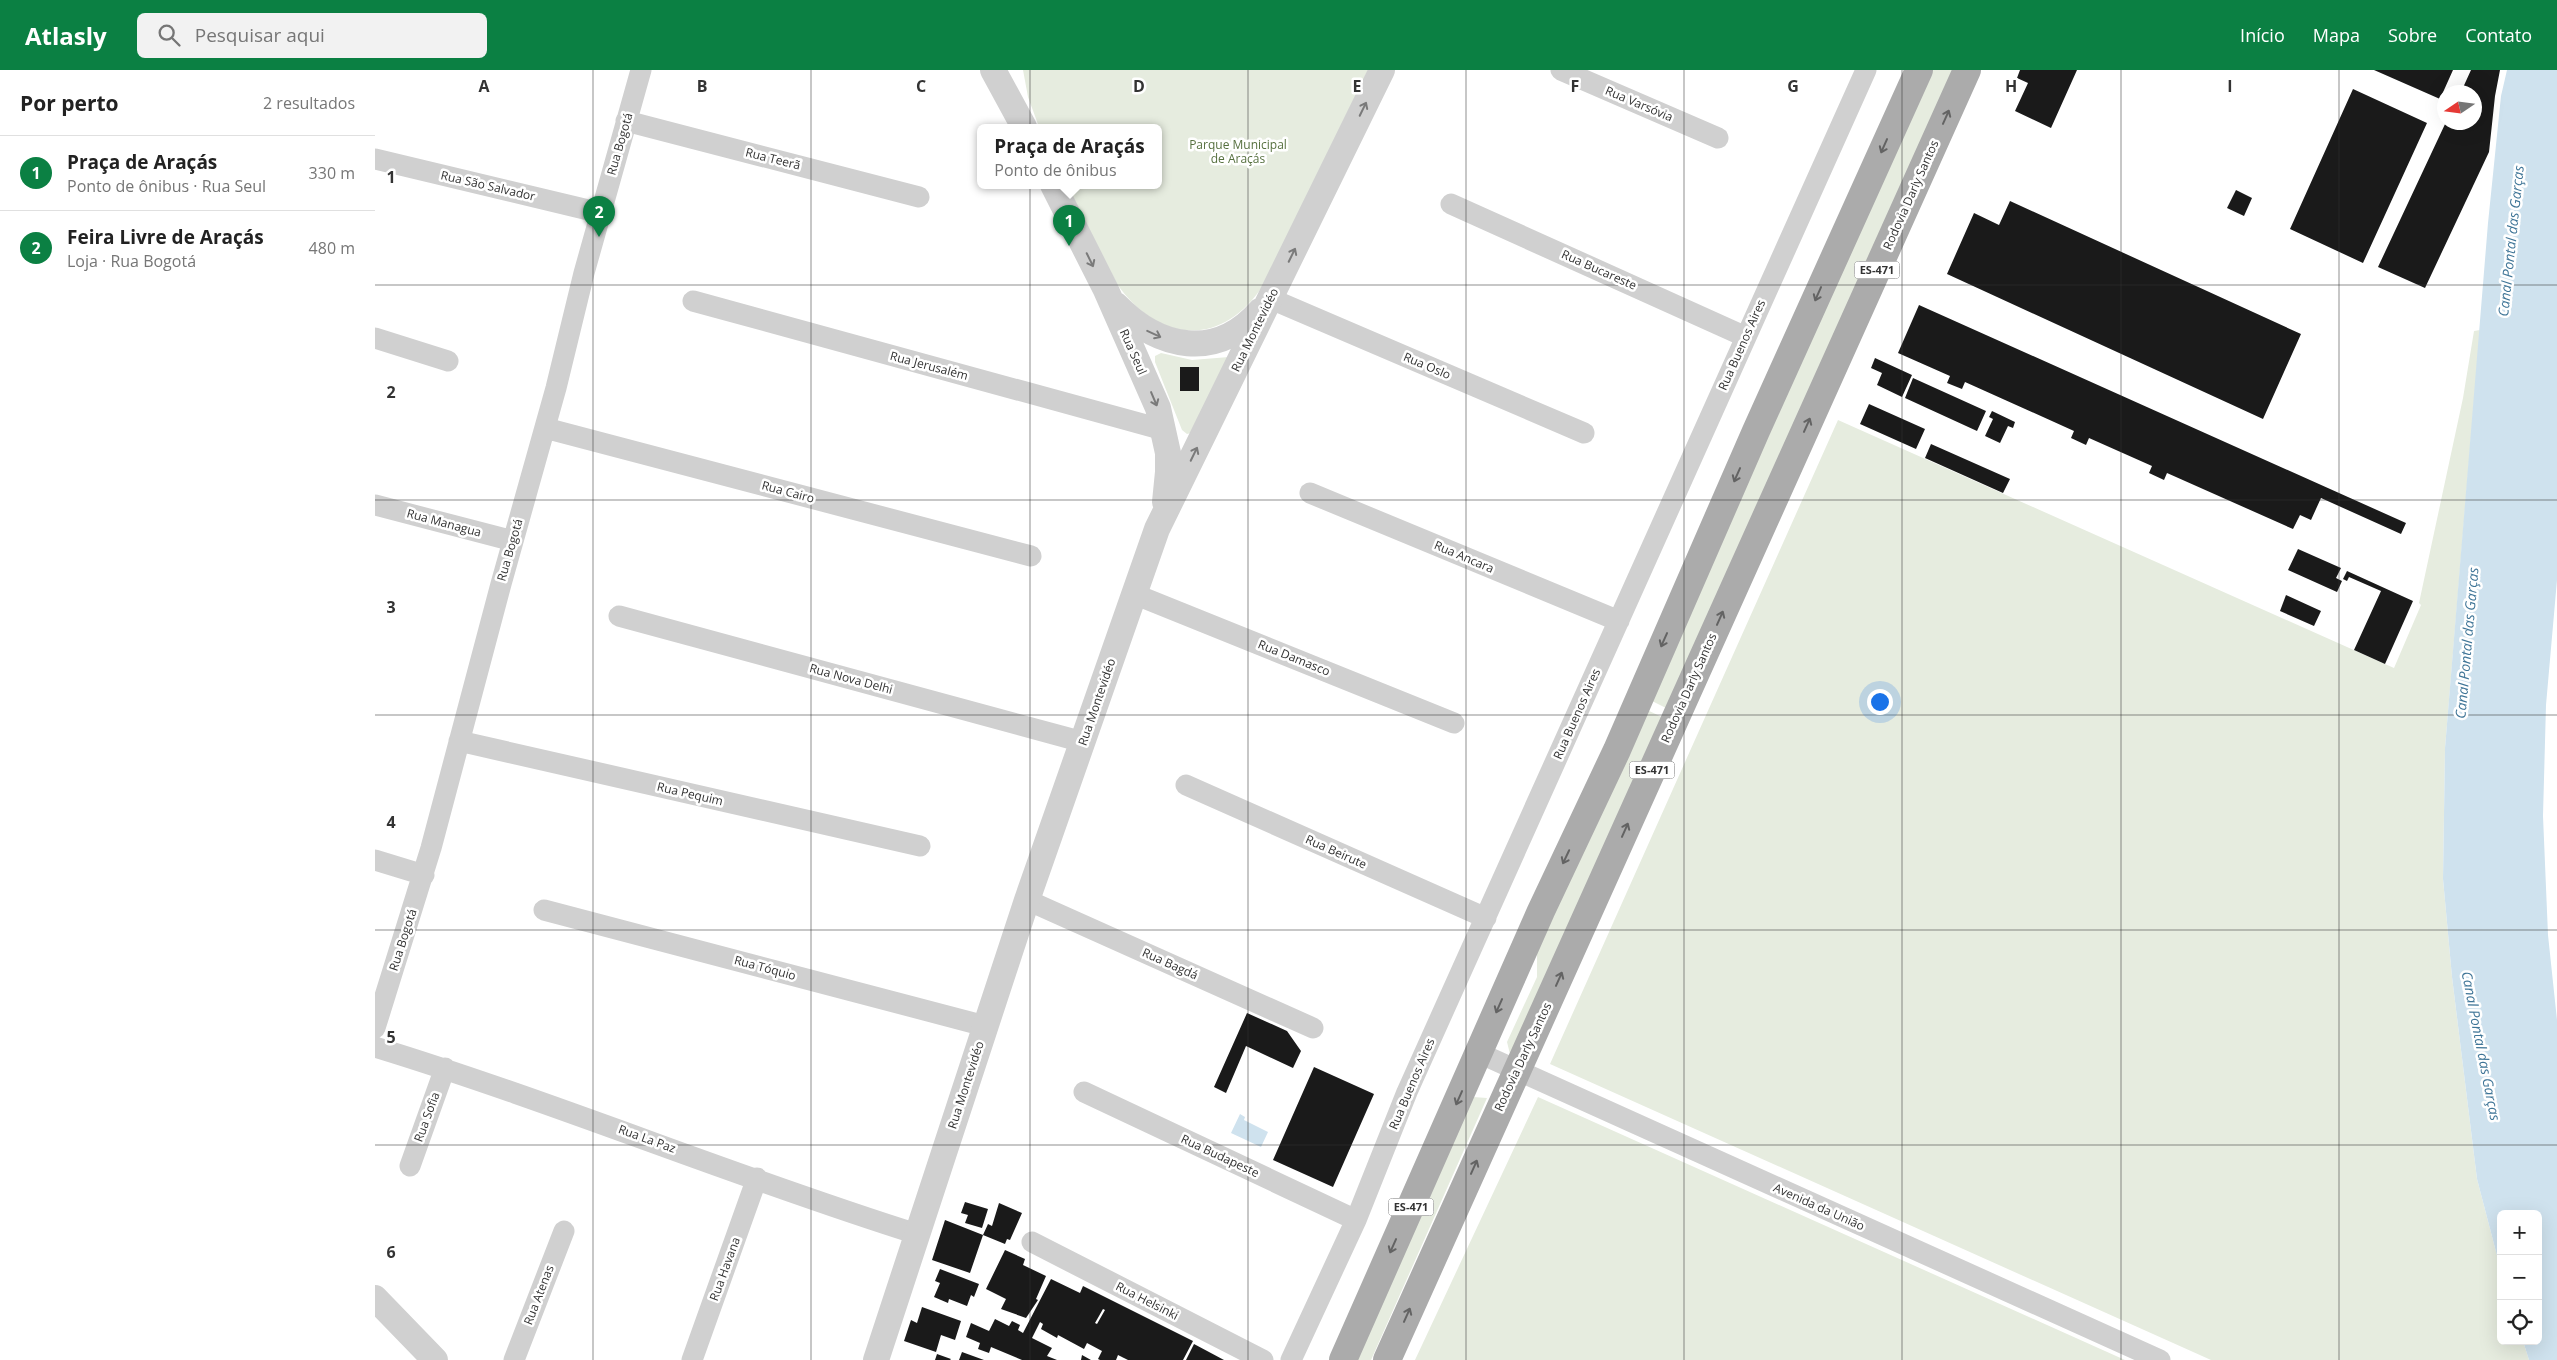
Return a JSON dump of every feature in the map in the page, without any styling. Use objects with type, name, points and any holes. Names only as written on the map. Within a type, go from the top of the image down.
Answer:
[{"type":"main road","name":"ES-471","points":[[1343,1360],[1541,911],[1617,750],[1760,422],[1919,70]]},
{"type":"main road","name":"Rodovia Darly Santos","points":[[1387,1360],[1967,70]]},
{"type":"street","name":"Rua Bogotá","points":[[375,1028],[424,875],[641,70]]},
{"type":"street","points":[[993,70],[1023,124]]},
{"type":"street","points":[[1011,70],[1015,100],[1024,124]]},
{"type":"street","name":"Rua Montevidéo","points":[[876,1360],[1027,900],[1157,529],[1383,70]]},
{"type":"street","name":"Rua Varsóvia","points":[[1561,70],[1718,138]]},
{"type":"street","name":"Rua Buenos Aires","points":[[1291,1360],[1355,1220],[1407,1092],[1866,70]]},
{"type":"street","name":"Rua Teerã","points":[[626,121],[919,197]]},
{"type":"street","name":"Rua São Salvador","points":[[375,159],[601,213]]},
{"type":"street","name":"Rua Seul","points":[[1055,189],[1106,290],[1150,388],[1164,430],[1168,472],[1167,492],[1157,529]]},
{"type":"street","name":"Rua Bucareste","points":[[1451,204],[1746,337]]},
{"type":"street","points":[[1106,290],[1129,318],[1143,329],[1164,338],[1187,344],[1203,344],[1231,334],[1255,317],[1271,299]]},
{"type":"street","name":"Rua Oslo","points":[[1271,299],[1584,433]]},
{"type":"street","name":"Rua Jerusalém","points":[[693,301],[1164,430]]},
{"type":"street","points":[[375,338],[448,361]]},
{"type":"street","name":"Rua Cairo","points":[[545,428],[1031,556]]},
{"type":"street","name":"Rua Ancara","points":[[1310,493],[1619,621]]},
{"type":"street","name":"Rua Managua","points":[[375,505],[513,541]]},
{"type":"street","name":"Rua Damasco","points":[[1135,594],[1453,723]]},
{"type":"street","name":"Rua Nova Delhi","points":[[619,616],[1083,742]]},
{"type":"street","name":"Rua Pequim","points":[[459,741],[921,846]]},
{"type":"street","name":"Rua Beirute","points":[[1186,785],[1486,918]]},
{"type":"street","points":[[375,860],[424,875]]},
{"type":"street","name":"Rua Bagdá","points":[[1027,900],[1313,1028]]},
{"type":"street","name":"Rua Tóquio","points":[[544,910],[985,1026]]},
{"type":"street","name":"Rua La Paz","points":[[375,1047],[445,1068],[757,1178],[838,1209],[917,1234]]},
{"type":"street","name":"Avenida da União","points":[[1479,1053],[2160,1360]]},
{"type":"street","name":"Rua Sofia","points":[[410,1166],[445,1068]]},
{"type":"street","name":"Rua Budapeste","points":[[1084,1092],[1355,1220]]},
{"type":"street","name":"Rua Havana","points":[[692,1360],[757,1178]]},
{"type":"street","name":"Rua Atenas","points":[[514,1360],[564,1231]]},
{"type":"street","name":"Rua Helsinki","points":[[1032,1242],[1263,1360]]},
{"type":"street","points":[[375,1298],[435,1360]]},
{"type":"green space","name":"Parque Municipal de Araçás","points":[[1023,70],[1368,70],[1264,284],[1248,305],[1230,319],[1211,328],[1191,330],[1171,327],[1152,318],[1134,304],[1117,284],[1069,189],[1162,189],[1162,124],[1038,124],[1028,97]]},
{"type":"green space","points":[[1933,70],[1955,70],[1668,709],[1650,700]]},
{"type":"green space","points":[[2480,330],[2445,748],[2443,879],[2452,977],[2477,1179],[2497,1256],[2497,1345],[2524,1345],[2529,1360],[2211,1360],[1550,1064],[1838,420],[2394,668],[2421,605],[2419,603],[2463,398],[2474,331]]},
{"type":"green space","points":[[1161,353],[1192,360],[1229,357],[1191,433],[1187,434],[1182,430],[1155,362],[1155,356]]},
{"type":"green space","points":[[1645,709],[1664,718],[1510,1054],[1507,1042],[1537,977],[1537,952]]},
{"type":"green space","points":[[1473,1097],[1487,1098],[1371,1360],[1352,1360]]},
{"type":"green space","points":[[1538,1097],[2125,1360],[1415,1360]]},
{"type":"water","name":"Canal Pontal das Garças","points":[[2507,70],[2557,70],[2557,580],[2546,705],[2543,816],[2548,935],[2557,1020],[2557,1360],[2529,1360],[2524,1345],[2542,1345],[2542,1210],[2497,1210],[2497,1256],[2477,1179],[2452,977],[2443,879],[2445,748],[2488,223],[2501,96]]},
{"type":"water","points":[[1240,1114],[1245,1117],[1244,1120],[1268,1132],[1261,1147],[1231,1133]]},
{"type":"building","points":[[2020,70],[2077,70],[2051,128],[2015,111],[2028,83],[2017,78]]},
{"type":"building","points":[[2374,70],[2453,70],[2446,85],[2437,85],[2437,98]]},
{"type":"building","points":[[2471,70],[2500,70],[2489,152],[2425,288],[2378,267],[2442,130],[2482,130],[2482,85],[2464,85]]},
{"type":"building","points":[[2353,89],[2427,123],[2363,263],[2290,229]]},
{"type":"building","points":[[2236,190],[2252,198],[2244,216],[2227,208]]},
{"type":"building","points":[[2010,201],[2301,334],[2263,419],[1947,274],[1974,213],[1999,225]]},
{"type":"building","points":[[1919,305],[2406,523],[2401,534],[2321,498],[2311,520],[2300,515],[2293,529],[2167,473],[2164,480],[2149,473],[2152,466],[2089,438],[2086,445],[2071,438],[2074,431],[1965,382],[1962,389],[1947,383],[1950,376],[1898,353]]},
{"type":"building","points":[[1875,358],[1912,375],[1902,397],[1877,385],[1882,373],[1871,368]]},
{"type":"building","points":[[1180,367],[1199,367],[1199,391],[1180,391]]},
{"type":"building","points":[[1913,378],[1986,411],[1977,431],[1905,398]]},
{"type":"building","points":[[1869,404],[1925,429],[1916,449],[1860,424]]},
{"type":"building","points":[[1992,411],[2015,422],[2013,428],[2008,426],[2000,443],[1985,436],[1993,419],[1989,417]]},
{"type":"building","points":[[1931,444],[2010,479],[2003,493],[1925,458]]},
{"type":"building","points":[[2298,549],[2341,568],[2336,578],[2342,581],[2337,592],[2288,570]]},
{"type":"building","points":[[2347,571],[2413,601],[2385,664],[2354,650],[2381,591],[2349,577],[2347,581],[2343,579]]},
{"type":"building","points":[[2286,595],[2321,611],[2314,626],[2280,611]]},
{"type":"building","points":[[1247,1013],[1287,1031],[1301,1051],[1293,1068],[1246,1046],[1226,1093],[1214,1087]]},
{"type":"building","points":[[1314,1067],[1374,1094],[1333,1187],[1273,1160]]},
{"type":"building","points":[[965,1202],[988,1209],[982,1228],[965,1223],[968,1215],[961,1213]]},
{"type":"building","points":[[999,1203],[1022,1213],[1010,1240],[1007,1239],[1005,1244],[983,1235],[988,1224],[992,1226]]},
{"type":"building","points":[[945,1220],[983,1235],[970,1273],[932,1260]]},
{"type":"building","points":[[1005,1250],[1025,1259],[1023,1265],[1046,1276],[1036,1299],[1038,1300],[1026,1318],[1001,1309],[1006,1299],[986,1289]]},
{"type":"building","points":[[940,1269],[979,1284],[974,1297],[971,1295],[967,1306],[949,1299],[948,1303],[934,1297],[940,1283],[935,1281]]},
{"type":"building","points":[[1051,1279],[1080,1293],[1083,1286],[1193,1341],[1183,1360],[1128,1360],[1118,1355],[1116,1360],[1100,1360],[1098,1359],[1102,1351],[1087,1343],[1084,1349],[1058,1335],[1057,1338],[1041,1329],[1043,1324],[1040,1322],[1032,1338],[1052,1348],[1047,1356],[1057,1360],[1022,1360],[991,1347],[989,1353],[978,1349],[980,1343],[966,1337],[971,1323],[989,1331],[995,1319],[1009,1326],[1012,1321],[1020,1325],[1018,1330],[1023,1333]],"holes":[[[1103,1309],[1105,1310],[1097,1324],[1095,1323]]]},
{"type":"building","points":[[922,1307],[961,1321],[955,1340],[941,1335],[936,1352],[904,1341],[911,1320],[917,1323]]},
{"type":"building","points":[[1194,1344],[1224,1360],[1186,1360]]},
{"type":"building","points":[[962,1352],[984,1360],[959,1360]]},
{"type":"building","points":[[937,1354],[951,1359],[935,1360]]},
{"type":"building","points":[[1082,1355],[1091,1360],[1081,1360]]},
{"type":"place","name":"Feira Livre de Araçás","points":[[599,237]]},
{"type":"place","name":"Praça de Araçás","points":[[1069,246]]}]
